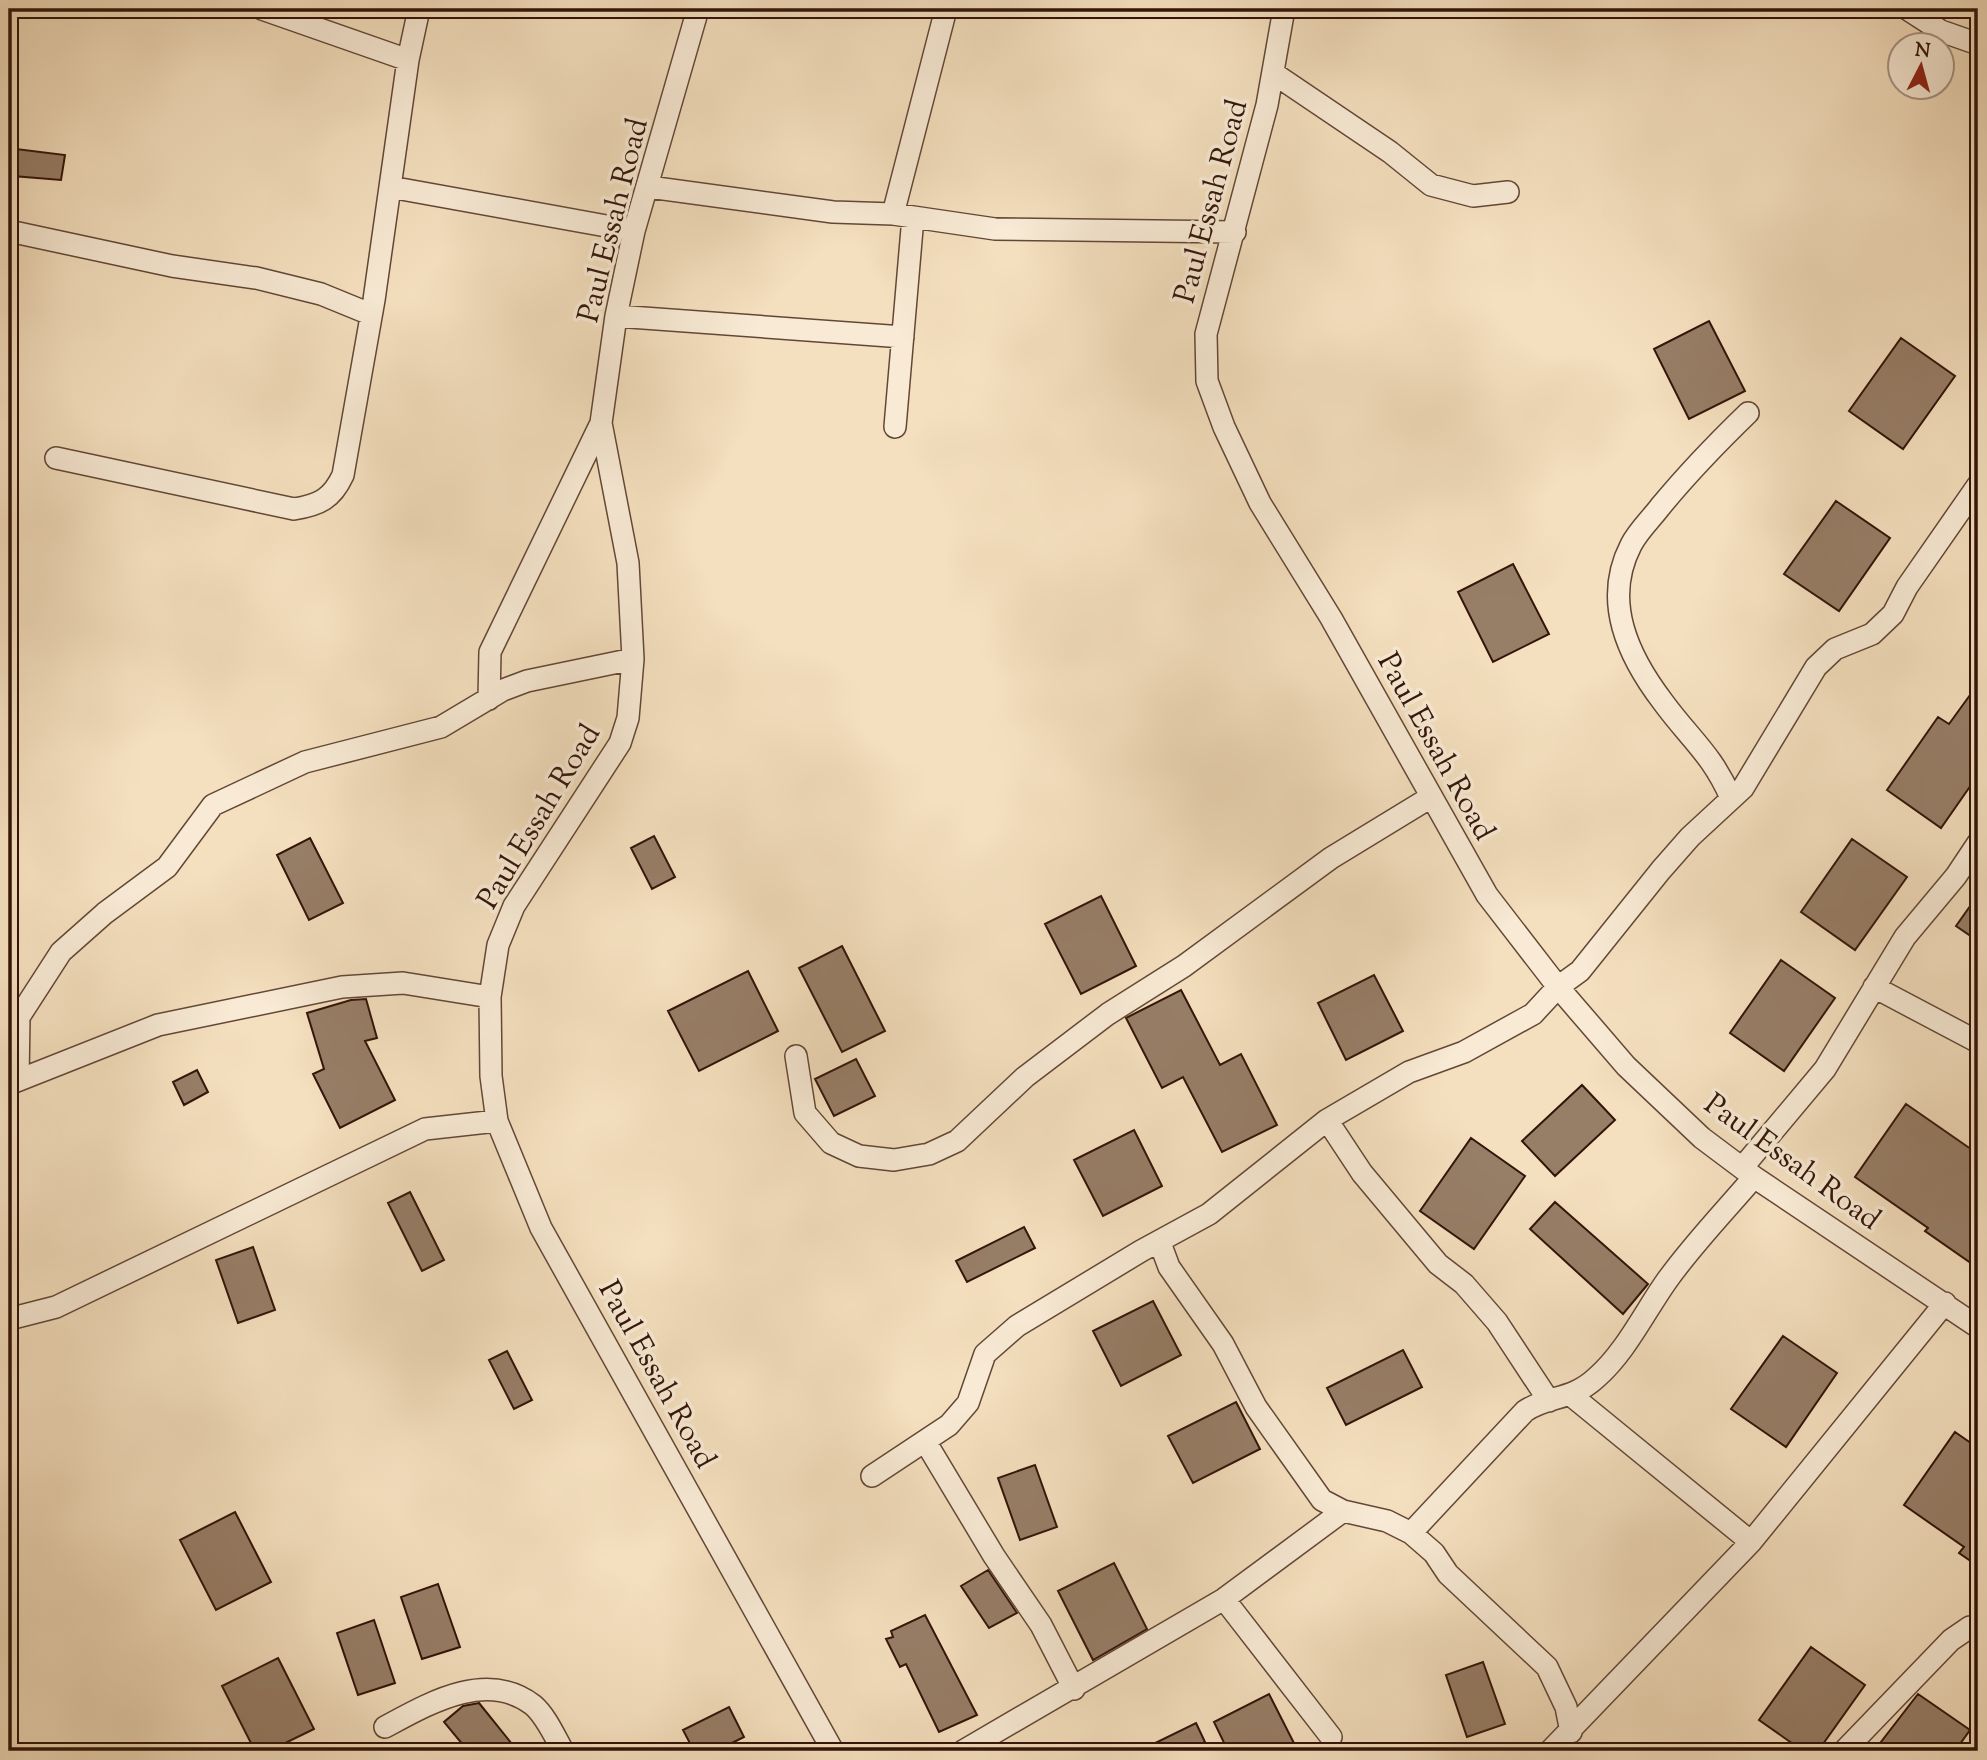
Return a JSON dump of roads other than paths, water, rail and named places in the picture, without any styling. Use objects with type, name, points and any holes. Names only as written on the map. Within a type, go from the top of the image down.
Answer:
[{"type":"street","points":[[262,9],[408,60]]},
{"type":"street","points":[[55,458],[294,509],[317,505],[335,493],[343,475],[408,60],[419,9]]},
{"type":"street","name":"Paul Essah Road","points":[[698,9],[649,187],[634,231],[616,316],[601,423],[628,563],[634,659],[628,718],[620,743],[514,906],[498,945],[490,997],[491,1076],[497,1121],[541,1228],[833,1751]]},
{"type":"street","points":[[895,427],[903,337],[903,216],[946,9]]},
{"type":"street","name":"Paul Essah Road","points":[[1284,9],[1273,73],[1235,232],[1206,334],[1207,381],[1224,427],[1261,503],[1331,618],[1487,895],[1558,987],[1626,1066],[1702,1138],[1748,1173],[1978,1327]]},
{"type":"street","points":[[1907,9],[1941,31],[1978,44]]},
{"type":"street","points":[[1273,73],[1390,152],[1431,184],[1473,196],[1508,192]]},
{"type":"street","points":[[390,187],[634,231]]},
{"type":"street","points":[[649,187],[833,212],[903,216],[995,229],[1235,232]]},
{"type":"street","points":[[9,230],[172,265],[256,278],[321,294],[370,314]]},
{"type":"street","points":[[616,316],[903,337]]},
{"type":"street","points":[[1731,797],[1707,753],[1664,703],[1639,667],[1622,629],[1616,587],[1632,542],[1693,467],[1748,413]]},
{"type":"street","points":[[489,699],[490,652],[601,423]]},
{"type":"street","points":[[872,1476],[949,1425],[968,1403],[985,1354],[1017,1326],[1209,1214],[1327,1120],[1409,1072],[1464,1052],[1533,1014],[1558,987],[1580,971],[1635,899],[1690,837],[1743,788],[1816,667],[1835,649],[1872,634],[1893,614],[1907,587],[1978,485]]},
{"type":"street","points":[[490,997],[403,983],[342,987],[158,1025],[13,1082],[19,1017],[61,952],[105,914],[167,867],[213,805],[305,762],[434,730],[527,681],[634,659]]},
{"type":"street","points":[[796,1056],[805,1113],[831,1143],[859,1156],[882,1159],[894,1160],[929,1154],[957,1141],[1025,1077],[1108,1014],[1184,966],[1331,858],[1431,796]]},
{"type":"street","points":[[1411,1533],[1518,1417],[1537,1402],[1572,1396],[1606,1368],[1669,1278],[1825,1069],[1905,936],[1956,877],[1978,843]]},
{"type":"street","points":[[1874,987],[1978,1042]]},
{"type":"street","points":[[1327,1120],[1362,1173],[1438,1264],[1464,1284],[1497,1322],[1549,1402]]},
{"type":"street","points":[[9,1320],[56,1307],[425,1129],[497,1121]]},
{"type":"street","points":[[1160,1242],[1168,1266],[1223,1345],[1256,1408],[1322,1500],[1343,1511],[1387,1521],[1411,1533],[1434,1553],[1448,1574],[1547,1667],[1566,1707],[1571,1732]]},
{"type":"street","points":[[1550,1751],[1751,1542],[1945,1303]]},
{"type":"street","points":[[1572,1396],[1751,1542]]},
{"type":"street","points":[[926,1441],[994,1556],[1051,1642],[1074,1689]]},
{"type":"street","points":[[963,1751],[1224,1600],[1343,1511]]},
{"type":"street","points":[[1224,1600],[1331,1737]]},
{"type":"street","points":[[1844,1751],[1951,1640],[1970,1627],[1978,1627]]},
{"type":"street","points":[[385,1727],[423,1707],[471,1689],[489,1690],[533,1705],[563,1751]]}]
